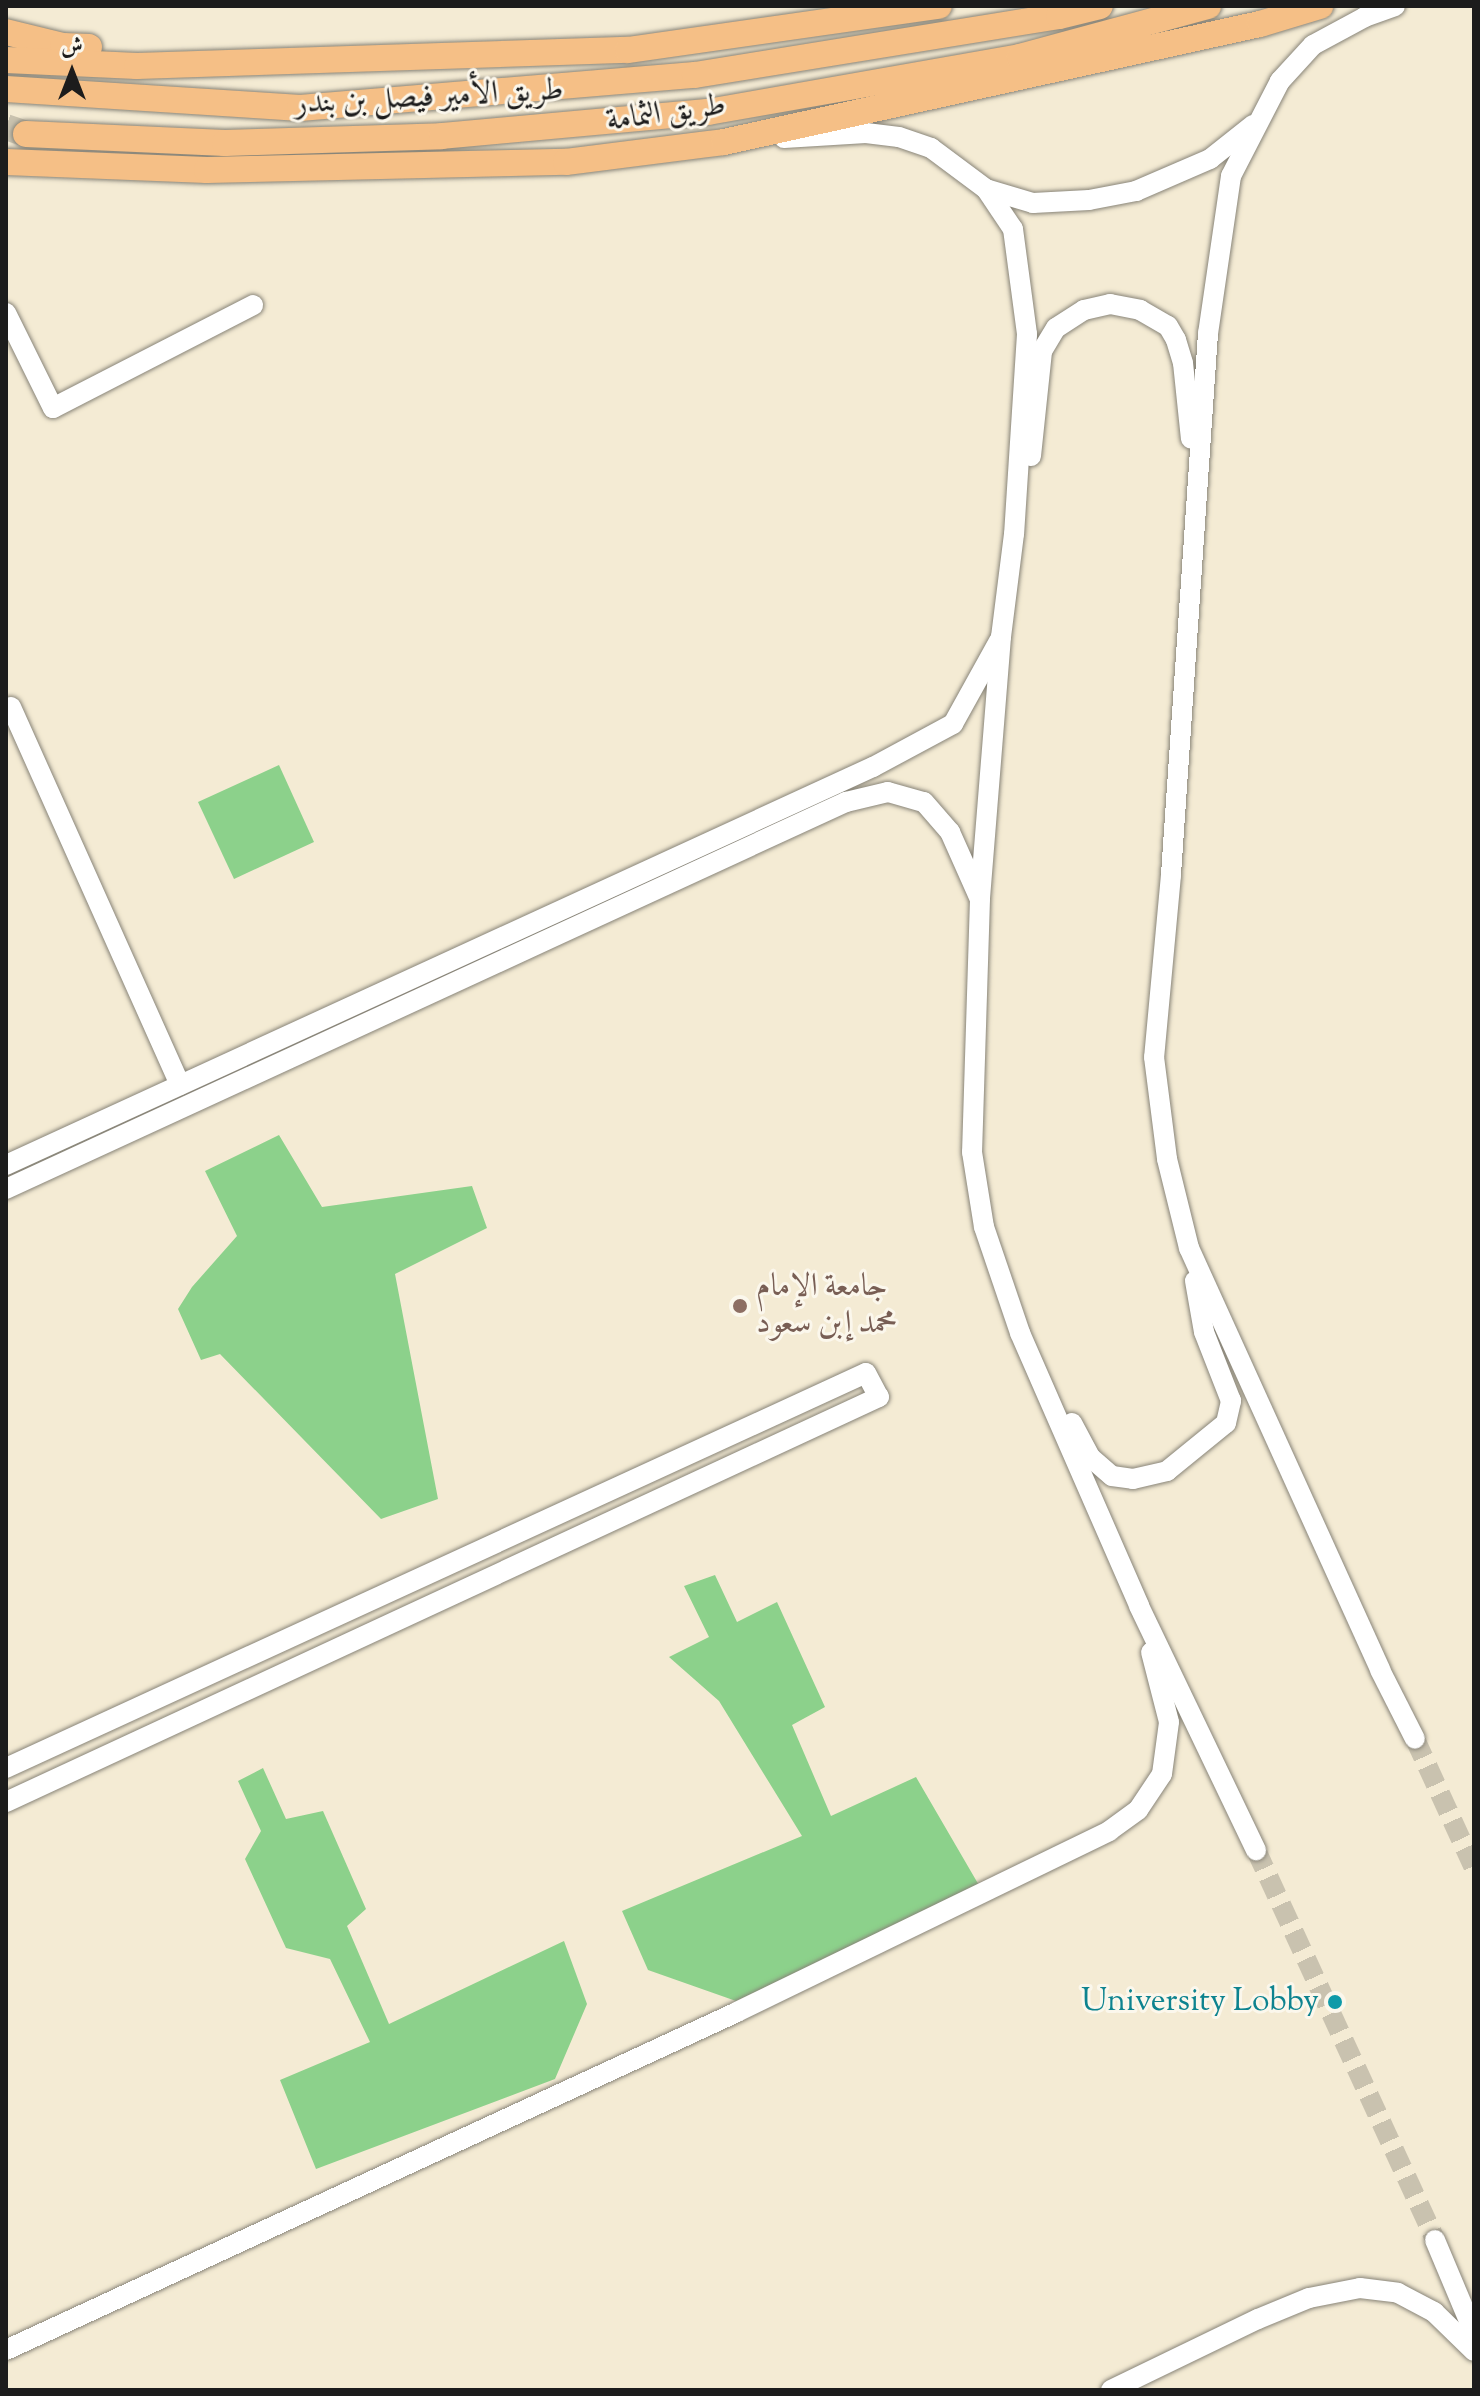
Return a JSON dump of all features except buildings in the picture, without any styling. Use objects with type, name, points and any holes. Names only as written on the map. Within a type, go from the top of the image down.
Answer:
[{"type":"main road","points":[[6,60],[137,66],[628,50],[939,6]]},
{"type":"main road","name":"طريق الثمامة","points":[[6,89],[300,108],[695,75],[1059,16],[1100,6]]},
{"type":"main road","name":"طريق الأمير فيصل بن بندر","points":[[26,134],[225,143],[442,136],[708,112],[1020,57],[1208,6]]},
{"type":"main road","name":"طريق الثمامة","points":[[6,162],[207,170],[566,162],[724,142],[1260,24],[1320,6]]},
{"type":"main road","points":[[6,32],[63,46],[380,56]]},
{"type":"street","points":[[1020,1333],[1090,1457],[1112,1476],[1133,1479],[1167,1471],[1226,1423],[1231,1401],[1204,1332],[1189,1248],[1167,1159],[1154,1057],[1171,875],[1197,468],[1213,282],[1231,176],[1280,81],[1313,45],[1365,17],[1395,6]]},
{"type":"street","points":[[986,189],[1033,203],[1089,200],[1136,191],[1210,159],[1257,122]]},
{"type":"street","points":[[724,142],[866,133],[899,137],[931,148],[986,189],[1013,229],[1027,334],[1014,534],[1001,637],[980,899],[972,1152],[984,1227],[1020,1333],[1139,1606],[1256,1850]]},
{"type":"street","points":[[1014,534],[1034,441],[1042,351],[1056,328],[1084,310],[1110,304],[1140,310],[1168,326],[1183,363],[1189,428],[1197,468]]},
{"type":"street","points":[[6,313],[53,408],[253,305]]},
{"type":"street","points":[[6,1165],[859,774],[953,724],[1001,637]]},
{"type":"street","points":[[11,707],[180,1085]]},
{"type":"street","points":[[6,1189],[846,802],[888,792],[924,802],[950,832],[980,899]]},
{"type":"street","points":[[1189,1248],[1380,1670],[1415,1739]]},
{"type":"street","points":[[6,1768],[866,1373],[879,1397],[6,1802]]},
{"type":"street","points":[[6,2350],[737,2012],[1109,1831],[1138,1810],[1162,1774],[1164,1761],[1169,1722],[1139,1606]]},
{"type":"street","points":[[1435,2240],[1474,2333]]},
{"type":"street","points":[[1111,2390],[1258,2319],[1309,2298],[1360,2288],[1398,2293],[1434,2312],[1474,2351]]},
{"type":"green space","points":[[279,765],[314,842],[234,879],[198,802]]},
{"type":"green space","points":[[279,1135],[322,1207],[472,1186],[487,1228],[395,1274],[438,1499],[381,1519],[220,1354],[201,1360],[178,1309],[192,1287],[237,1236],[205,1171]]},
{"type":"green space","points":[[715,1575],[737,1622],[777,1602],[825,1707],[792,1725],[831,1816],[916,1777],[980,1887],[736,2001],[648,1970],[622,1911],[802,1836],[719,1701],[669,1657],[709,1637],[684,1586]]},
{"type":"green space","points":[[263,1768],[286,1819],[323,1811],[366,1909],[347,1926],[389,2024],[564,1941],[587,2004],[555,2079],[316,2169],[280,2080],[370,2042],[330,1959],[286,1948],[245,1859],[261,1831],[238,1781]]},
{"type":"tunnel","points":[[6,127],[26,134]]},
{"type":"tunnel","points":[[1415,1739],[1474,1868]]},
{"type":"tunnel","points":[[1256,1850],[1435,2240]]},
{"type":"place","name":"جامعة الإمام محمد إبن سعود","points":[[740,1306]]},
{"type":"place","name":"University Lobby","points":[[1335,2002]]}]
